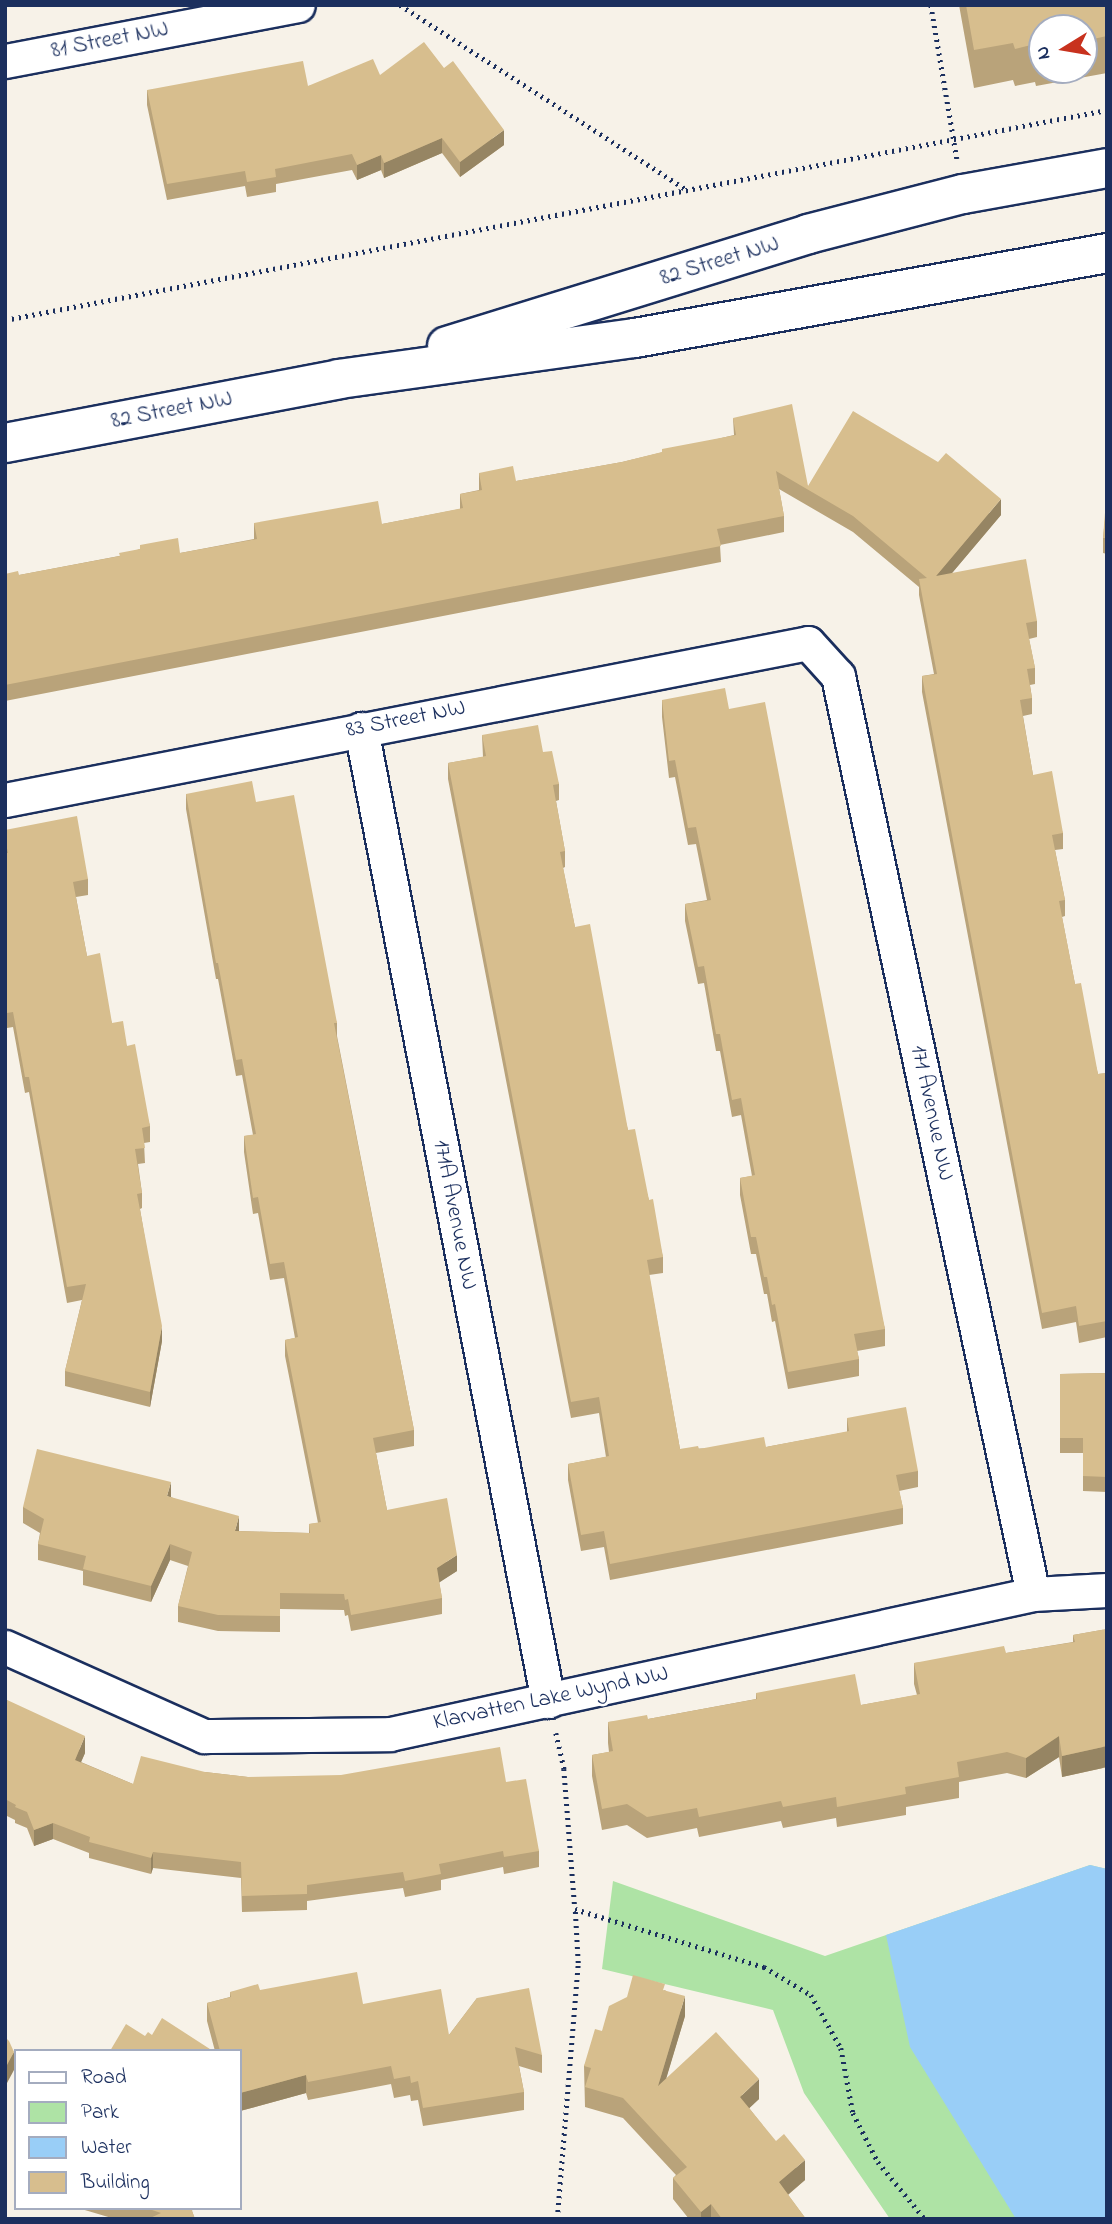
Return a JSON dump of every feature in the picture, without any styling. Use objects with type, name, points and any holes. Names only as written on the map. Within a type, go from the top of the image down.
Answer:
[{"type":"main road","name":"82 Street NW","points":[[339,379],[808,234],[963,194],[1107,168]]},
{"type":"main road","name":"82 Street NW","points":[[5,443],[339,379],[635,338],[1107,253]]},
{"type":"street","name":"81 Street NW","points":[[5,61],[298,5]]},
{"type":"street","name":"83 Street NW","points":[[5,800],[808,643]]},
{"type":"street","name":"171 Avenue NW","points":[[808,643],[838,676],[1032,1594]]},
{"type":"street","name":"171A Avenue NW","points":[[361,729],[548,1701]]},
{"type":"street","name":"Klarvatten Lake Wynd NW","points":[[5,1647],[204,1736],[390,1734],[1032,1594],[1107,1590]]},
{"type":"path","points":[[400,5],[687,190]]},
{"type":"path","points":[[931,5],[963,194]]},
{"type":"path","points":[[5,320],[1107,110]]},
{"type":"path","points":[[548,1701],[564,1769],[578,1963],[557,2219]]},
{"type":"path","points":[[575,1909],[764,1967],[811,1995],[841,2048],[853,2113],[877,2162],[925,2219]]},
{"type":"green space","points":[[1090,1865],[1107,1869],[1107,2219],[890,2219],[804,2093],[773,2010],[602,1969],[613,1881],[825,1956]]},
{"type":"water","points":[[1090,1865],[1107,1869],[1107,2219],[1016,2219],[910,2047],[886,1935]]},
{"type":"building","points":[[966,5],[1107,5],[1107,36],[1098,38],[1098,14],[1028,14],[1028,46],[1015,49],[1013,43],[974,50]]},
{"type":"building","points":[[424,42],[444,68],[453,61],[504,130],[460,162],[442,138],[384,163],[381,155],[357,165],[352,154],[275,169],[276,177],[247,182],[245,171],[167,184],[147,90],[303,61],[308,86],[373,59],[380,75]]},
{"type":"building","points":[[792,404],[808,486],[853,411],[938,462],[946,453],[1001,499],[936,576],[1026,559],[1037,621],[1026,623],[1035,668],[1027,669],[1032,698],[1020,700],[1033,775],[1052,771],[1063,833],[1052,835],[1065,900],[1059,901],[1075,984],[1081,983],[1098,1074],[1107,1073],[1107,1321],[1079,1326],[1076,1306],[1042,1313],[922,676],[937,674],[919,579],[927,578],[853,516],[776,471],[784,516],[717,529],[721,546],[5,685],[5,574],[18,571],[19,575],[120,556],[119,553],[140,549],[140,545],[178,538],[180,553],[257,539],[254,523],[378,501],[382,524],[463,508],[460,494],[482,490],[479,473],[513,466],[516,481],[622,462],[662,452],[662,449],[736,435],[733,418]]},
{"type":"building","points":[[1106,500],[1107,538],[1103,538]]},
{"type":"building","points":[[725,688],[729,709],[765,702],[885,1329],[854,1334],[859,1359],[788,1372],[775,1304],[772,1305],[767,1277],[764,1277],[756,1237],[751,1237],[740,1178],[755,1175],[741,1098],[732,1100],[720,1034],[716,1034],[704,966],[698,967],[685,904],[711,900],[696,827],[688,828],[675,760],[669,761],[662,700]]},
{"type":"building","points":[[538,725],[543,752],[552,751],[559,784],[553,785],[565,851],[560,852],[575,927],[590,924],[628,1130],[635,1129],[649,1200],[653,1199],[663,1257],[647,1260],[680,1449],[698,1446],[699,1449],[764,1437],[766,1447],[849,1431],[847,1418],[906,1407],[918,1471],[896,1475],[903,1508],[610,1564],[604,1531],[581,1535],[568,1464],[609,1456],[599,1397],[571,1402],[448,763],[486,756],[482,735]]},
{"type":"building","points":[[252,781],[256,802],[294,795],[337,1023],[334,1023],[414,1430],[373,1438],[387,1510],[447,1498],[457,1555],[437,1568],[442,1598],[351,1615],[348,1599],[345,1600],[344,1594],[280,1593],[280,1616],[218,1615],[178,1606],[192,1552],[170,1544],[151,1586],[83,1569],[86,1556],[38,1544],[44,1519],[23,1507],[37,1449],[171,1482],[167,1496],[239,1516],[235,1531],[310,1533],[309,1524],[321,1522],[285,1340],[298,1337],[284,1262],[270,1264],[258,1197],[253,1198],[244,1136],[256,1134],[242,1059],[236,1060],[216,963],[186,794]]},
{"type":"building","points":[[77,816],[88,879],[73,882],[87,956],[100,953],[112,1023],[123,1021],[127,1046],[135,1044],[150,1126],[142,1128],[145,1148],[135,1149],[142,1193],[137,1194],[162,1326],[150,1392],[65,1371],[86,1284],[67,1287],[29,1077],[25,1077],[13,1012],[7,1013],[5,1004],[5,853],[8,853],[5,830]]},
{"type":"building","points":[[1107,1373],[1107,1477],[1083,1476],[1083,1438],[1060,1438],[1060,1374]]},
{"type":"building","points":[[1107,1629],[1107,1746],[1062,1756],[1059,1736],[1026,1758],[1007,1752],[957,1762],[959,1777],[905,1787],[906,1794],[837,1807],[836,1797],[783,1807],[781,1801],[699,1817],[697,1808],[647,1817],[627,1804],[602,1809],[592,1755],[613,1751],[608,1722],[647,1715],[648,1719],[757,1699],[756,1693],[855,1674],[861,1705],[920,1694],[914,1663],[1004,1646],[1006,1653],[1075,1642],[1073,1635]]},
{"type":"building","points":[[5,1699],[85,1736],[75,1760],[133,1784],[141,1756],[205,1772],[248,1777],[341,1775],[500,1747],[506,1782],[526,1779],[539,1851],[504,1857],[503,1851],[439,1864],[441,1874],[405,1881],[403,1872],[307,1885],[307,1894],[242,1896],[241,1862],[153,1852],[151,1858],[89,1842],[90,1837],[53,1823],[34,1830],[27,1812],[5,1799]]},
{"type":"building","points":[[357,1972],[363,2004],[441,1989],[449,2035],[477,1998],[529,1988],[542,2055],[515,2047],[524,2092],[423,2108],[418,2081],[411,2083],[410,2076],[394,2079],[391,2066],[308,2082],[306,2075],[242,2092],[242,2049],[219,2049],[207,2003],[231,1997],[230,1992],[258,1984],[260,1990]]},
{"type":"building","points":[[633,1975],[665,1984],[663,1990],[685,1996],[658,2086],[716,2032],[759,2079],[740,2097],[776,2141],[784,2134],[805,2160],[779,2182],[806,2219],[722,2219],[711,2204],[701,2212],[673,2178],[687,2167],[623,2098],[585,2087],[591,2068],[584,2066],[595,2029],[602,2031],[609,2006],[627,1997]]},
{"type":"building","points":[[162,2018],[210,2049],[111,2049],[126,2024],[145,2036],[148,2032],[152,2035]]},
{"type":"building","points":[[5,2037],[14,2052],[7,2065],[5,2065]]},
{"type":"building","points":[[152,2210],[192,2210],[195,2219],[148,2219],[161,2213]]}]
